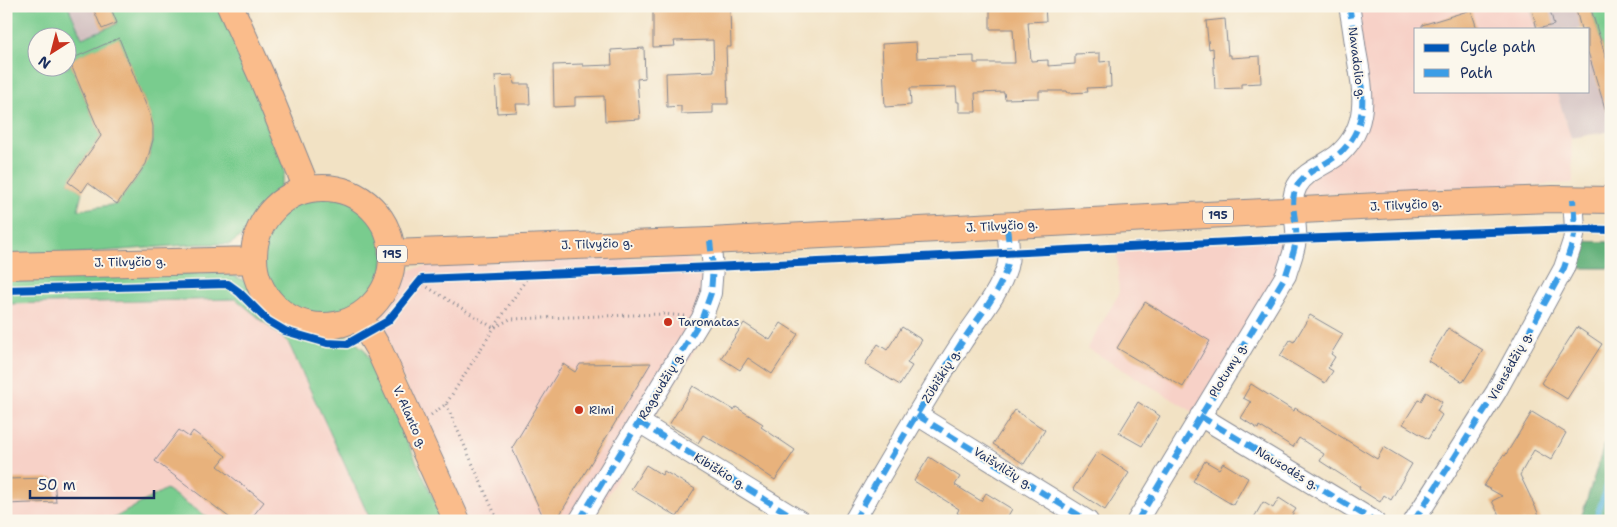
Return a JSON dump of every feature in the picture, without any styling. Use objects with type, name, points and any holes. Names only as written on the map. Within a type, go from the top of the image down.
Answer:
[{"type":"main road","points":[[230,6],[261,75],[307,189]]},
{"type":"main road","name":"195","points":[[322,188],[337,189],[352,194],[364,201],[376,212],[385,225],[392,253],[391,272],[384,290],[373,305],[359,316],[342,324],[325,326],[307,324],[290,318],[276,307],[264,293],[257,278],[254,260],[257,236],[268,215],[286,198],[307,189],[322,188]]},
{"type":"main road","name":"J. Tilvyčio g.","points":[[392,253],[710,241],[1294,210],[1573,199],[1611,200]]},
{"type":"main road","name":"J. Tilvyčio g.","points":[[6,266],[254,260]]},
{"type":"main road","name":"V. Alanto g.","points":[[359,316],[379,350],[457,521]]},
{"type":"street","name":"Navadolio g.","points":[[1294,210],[1296,188],[1302,178],[1326,164],[1348,144],[1356,132],[1362,112],[1363,91],[1349,6]]},
{"type":"street","name":"Viensėdžių g.","points":[[1414,521],[1496,392],[1564,268],[1575,229],[1573,199]]},
{"type":"street","name":"Plotumų g.","points":[[1137,521],[1286,275],[1296,238],[1294,210]]},
{"type":"street","name":"Zūbiškių g.","points":[[854,521],[962,341],[984,311],[1007,267],[1009,253],[1007,226]]},
{"type":"street","name":"Ragaudžių g.","points":[[579,521],[702,318],[711,293],[713,267],[710,241]]},
{"type":"street","name":"Vaišvilčių g.","points":[[917,415],[1088,521]]},
{"type":"street","name":"Nausodės g.","points":[[1200,416],[1374,521]]},
{"type":"street","name":"Kibiškio g.","points":[[639,422],[800,521]]},
{"type":"path","points":[[430,416],[446,404],[529,275]]},
{"type":"path","points":[[419,282],[494,328]]},
{"type":"path","points":[[494,328],[510,319],[664,314],[702,318]]},
{"type":"path","points":[[446,404],[498,521]]},
{"type":"shaded area","points":[[68,6],[110,6],[117,24],[82,38]]},
{"type":"shaded area","points":[[1355,6],[1529,6],[1536,28],[1414,28],[1414,92],[1556,92],[1571,138],[1573,183],[1294,195],[1356,132]]},
{"type":"shaded area","points":[[1529,6],[1590,6],[1611,74],[1611,129],[1607,132],[1571,138],[1556,92],[1590,92],[1590,28],[1536,28]]},
{"type":"shaded area","points":[[1296,239],[1200,416],[1087,348],[1119,294],[1117,247]]},
{"type":"shaded area","points":[[685,257],[701,273],[720,272],[715,316],[592,521],[466,521],[384,335],[380,318],[382,309],[395,282],[403,274],[413,269],[438,263]]},
{"type":"shaded area","points":[[236,299],[288,342],[371,521],[213,521],[166,489],[109,521],[6,521],[6,304]]},
{"type":"green space","points":[[6,6],[68,6],[78,28],[28,28],[28,78],[77,78],[101,136],[68,182],[82,192],[78,210],[117,204],[146,163],[152,142],[152,129],[150,115],[119,39],[78,56],[78,29],[82,38],[117,24],[110,6],[230,6],[280,149],[285,172],[279,190],[261,210],[245,234],[230,244],[198,244],[6,259]]},
{"type":"green space","points":[[1590,6],[1611,6],[1611,74]]},
{"type":"green space","points":[[323,195],[335,196],[346,200],[357,205],[366,213],[374,222],[379,233],[383,244],[383,268],[379,279],[374,290],[366,299],[357,307],[346,312],[335,316],[323,317],[311,316],[300,312],[289,307],[280,299],[272,290],[267,279],[263,268],[262,256],[263,244],[267,233],[272,222],[280,213],[289,205],[300,200],[311,196]]},
{"type":"green space","points":[[1573,241],[1611,242],[1611,268],[1564,268]]},
{"type":"green space","points":[[216,272],[243,280],[273,315],[285,324],[305,331],[320,333],[336,332],[350,338],[365,350],[444,521],[371,521],[288,342],[236,299],[6,304],[6,280]]},
{"type":"green space","points":[[1611,419],[1611,513],[1608,521],[1580,521],[1607,436]]},
{"type":"green space","points":[[166,489],[213,521],[109,521]]},
{"type":"building","points":[[92,6],[110,6],[117,23],[102,29]]},
{"type":"building","points":[[653,6],[730,6],[731,47],[726,47],[728,104],[713,104],[713,113],[681,114],[681,106],[667,107],[666,73],[714,71],[713,40],[674,41],[675,46],[653,47]]},
{"type":"building","points":[[990,6],[1045,6],[1046,21],[1028,22],[1031,61],[1048,60],[1048,66],[1075,64],[1075,54],[1100,53],[1100,62],[1110,61],[1111,87],[1087,88],[1088,92],[1039,91],[1039,98],[1005,99],[1004,92],[975,93],[976,112],[959,112],[956,87],[910,88],[911,105],[885,107],[882,44],[916,42],[917,58],[974,56],[974,63],[1015,63],[1013,29],[990,29]]},
{"type":"building","points":[[1531,6],[1549,6],[1554,25],[1537,28]]},
{"type":"building","points":[[1575,6],[1590,6],[1611,74],[1611,115],[1607,115],[1590,59],[1590,28],[1581,28]]},
{"type":"building","points":[[1471,10],[1477,28],[1422,28],[1422,25]]},
{"type":"building","points":[[1225,19],[1228,55],[1231,55],[1231,58],[1260,56],[1261,83],[1241,84],[1241,88],[1215,89],[1213,48],[1209,49],[1206,21]]},
{"type":"building","points":[[119,38],[153,126],[153,140],[146,164],[117,204],[88,183],[82,192],[68,182],[101,136],[77,78],[78,56]]},
{"type":"building","points":[[644,48],[645,78],[637,79],[640,119],[605,121],[604,96],[575,97],[575,106],[554,107],[553,65],[612,65],[611,50]]},
{"type":"building","points":[[513,75],[514,84],[529,84],[530,104],[516,104],[517,112],[497,113],[495,76]]},
{"type":"building","points":[[1145,302],[1210,341],[1183,387],[1117,348]]},
{"type":"building","points":[[1310,315],[1343,334],[1331,354],[1335,357],[1328,368],[1333,371],[1325,383],[1280,356],[1290,340],[1294,342]]},
{"type":"building","points":[[744,323],[770,340],[781,323],[798,334],[772,374],[748,358],[740,370],[721,358]]},
{"type":"building","points":[[902,327],[922,340],[907,363],[912,366],[900,385],[865,364],[878,344],[887,350]]},
{"type":"building","points":[[1577,327],[1602,344],[1567,399],[1541,383]]},
{"type":"building","points":[[1448,328],[1483,350],[1463,382],[1428,361]]},
{"type":"building","name":"Rimi","points":[[651,363],[556,521],[545,521],[512,448],[563,364],[575,372],[580,364]]},
{"type":"building","points":[[1251,384],[1294,411],[1295,408],[1377,459],[1384,447],[1412,464],[1391,500],[1384,495],[1380,502],[1359,489],[1360,487],[1320,461],[1324,454],[1299,438],[1293,447],[1259,426],[1258,429],[1241,418],[1251,402],[1243,398]]},
{"type":"building","points":[[693,386],[734,410],[736,407],[763,424],[761,427],[795,450],[775,480],[703,435],[698,443],[669,425]]},
{"type":"building","points":[[1426,392],[1442,402],[1437,411],[1442,415],[1428,439],[1403,424],[1418,400],[1421,401]]},
{"type":"building","points":[[1138,402],[1160,416],[1142,446],[1119,433]]},
{"type":"building","points":[[1015,410],[1045,430],[1024,464],[993,444]]},
{"type":"building","points":[[1532,412],[1566,433],[1551,460],[1534,450],[1520,475],[1542,521],[1502,521],[1492,501],[1502,496],[1484,486]]},
{"type":"building","points":[[179,430],[189,437],[193,431],[226,456],[218,466],[264,502],[249,521],[234,521],[155,461]]},
{"type":"building","points":[[1097,452],[1129,473],[1105,510],[1073,489]]},
{"type":"building","points":[[929,457],[960,477],[955,485],[981,501],[986,493],[1012,509],[1005,521],[970,521],[957,513],[959,509],[914,481]]},
{"type":"building","points":[[1205,461],[1219,469],[1223,463],[1248,478],[1233,505],[1193,481]]},
{"type":"building","points":[[646,465],[662,475],[664,471],[695,489],[677,517],[631,489]]},
{"type":"building","points":[[54,478],[56,502],[6,504],[6,479]]},
{"type":"building","points":[[1279,498],[1296,509],[1290,518],[1295,521],[1252,521],[1263,502],[1273,508]]},
{"type":"waterway","points":[[1595,521],[1611,472]]},
{"type":"marked path","points":[[1137,521],[1286,275],[1296,239],[1293,199],[1297,186],[1310,172],[1339,154],[1349,143],[1356,131],[1360,119],[1362,93],[1349,6]]},
{"type":"marked path","points":[[1414,521],[1496,392],[1564,268],[1575,229],[1573,199]]},
{"type":"marked path","points":[[854,521],[934,386],[999,287],[1009,257],[1007,226]]},
{"type":"marked path","points":[[579,521],[702,318],[711,293],[713,267],[710,241]]},
{"type":"marked path","points":[[917,415],[1088,521]]},
{"type":"marked path","points":[[1200,416],[1374,521]]},
{"type":"marked path","points":[[639,422],[800,521]]},
{"type":"cycle path","points":[[6,290],[228,284],[239,292],[268,321],[285,331],[327,343],[347,344],[388,321],[422,279],[1296,239],[1575,229],[1611,230]]},
{"type":"place","name":"Taromatas","points":[[668,322]]},
{"type":"place","name":"Rimi","points":[[579,410]]}]
